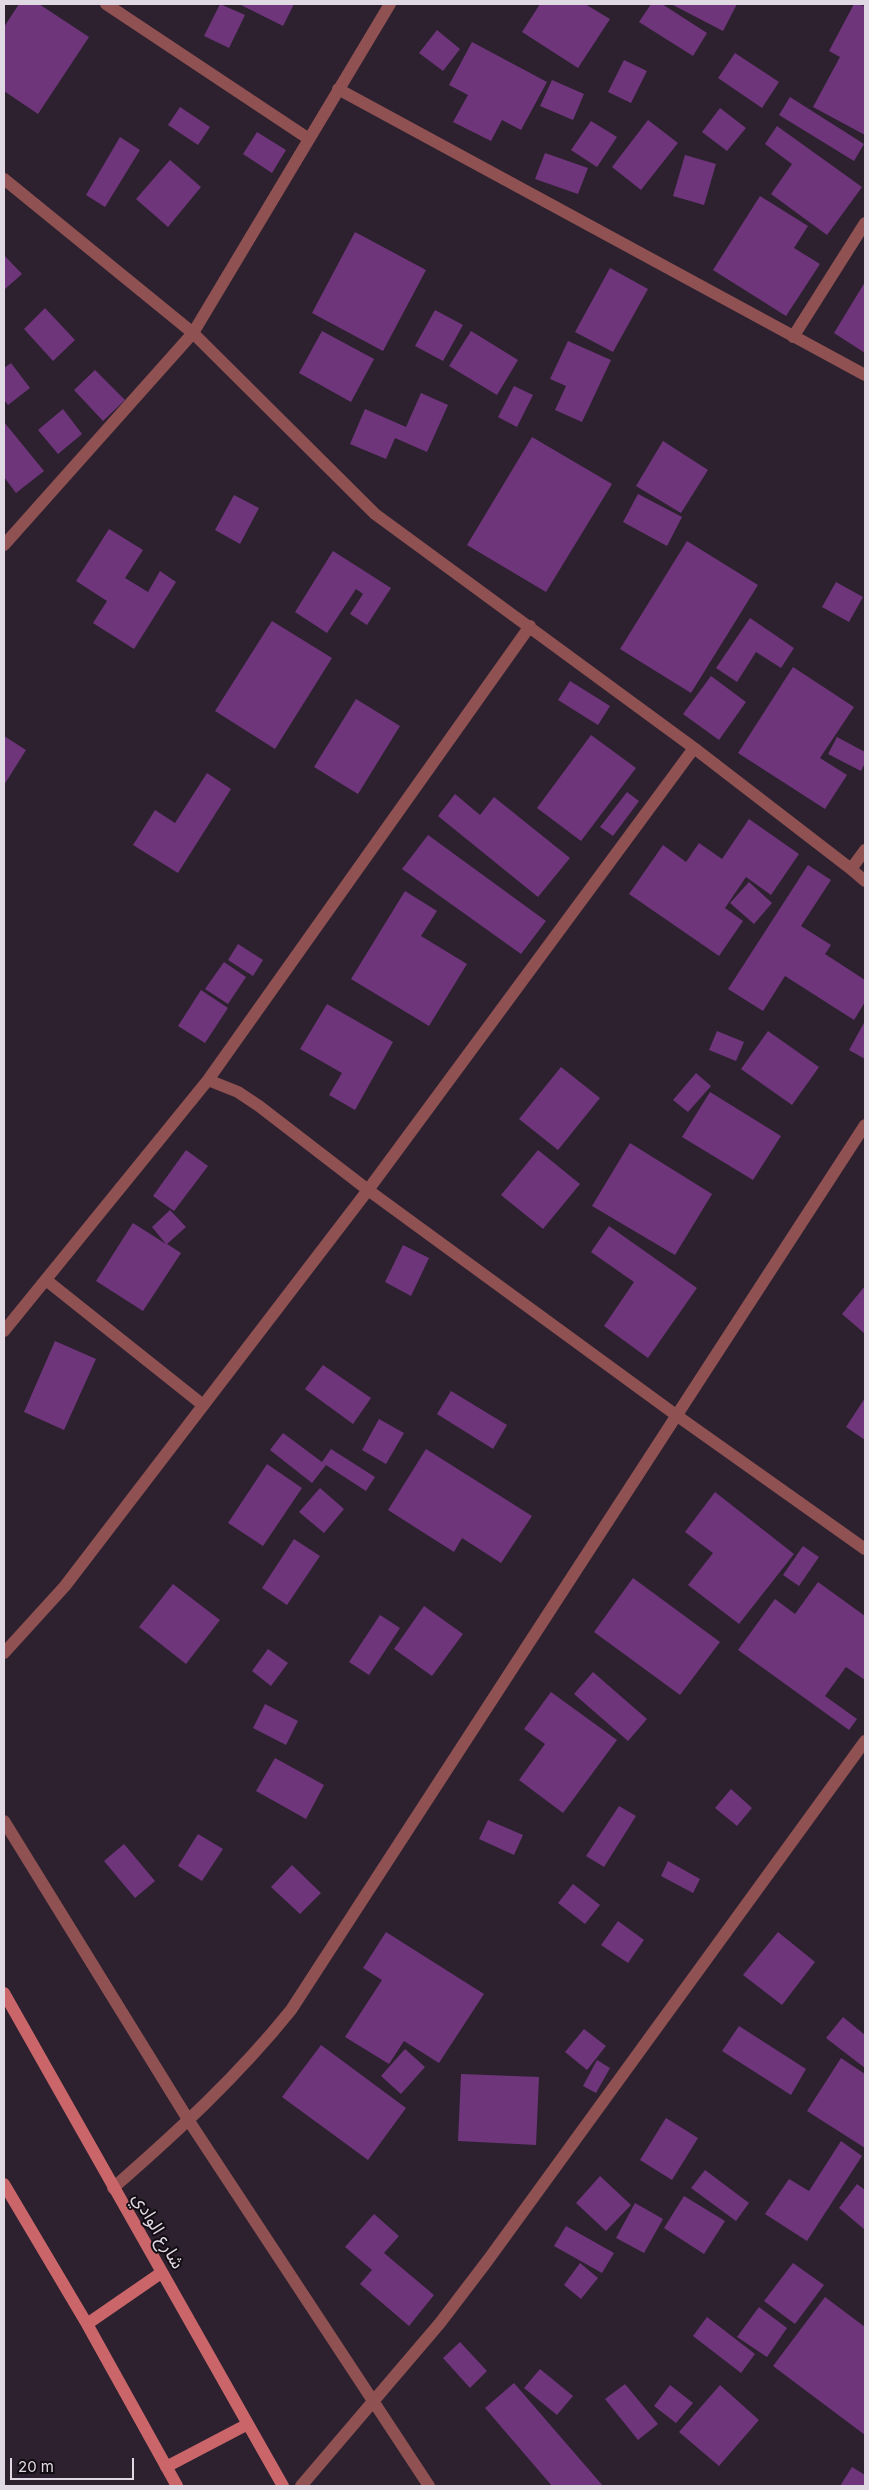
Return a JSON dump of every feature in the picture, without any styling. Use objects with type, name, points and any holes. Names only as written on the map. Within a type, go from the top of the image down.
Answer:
[{"type":"main road","name":"شارع الوادي","points":[[4,1992],[283,2486]]},
{"type":"main road","points":[[4,2184],[87,2324],[177,2486]]},
{"type":"main road","points":[[87,2324],[161,2273]]},
{"type":"main road","points":[[166,2467],[248,2424]]},
{"type":"street","points":[[106,4],[310,139]]},
{"type":"street","points":[[4,545],[193,333],[390,4]]},
{"type":"street","points":[[338,89],[865,375]]},
{"type":"street","points":[[4,179],[193,333],[375,514],[694,748],[865,881]]},
{"type":"street","points":[[793,337],[865,223]]},
{"type":"street","points":[[4,1331],[208,1080],[530,626]]},
{"type":"street","points":[[4,1653],[64,1586],[368,1190],[694,748]]},
{"type":"street","points":[[851,869],[865,850]]},
{"type":"street","points":[[208,1080],[238,1092],[368,1190],[676,1415],[865,1549]]},
{"type":"street","points":[[113,2188],[189,2121],[291,2010],[865,1125]]},
{"type":"street","points":[[46,1280],[203,1405]]},
{"type":"street","points":[[301,2486],[440,2323],[488,2260],[865,1741]]},
{"type":"street","points":[[4,1821],[189,2121],[428,2486]]},
{"type":"building","points":[[19,4],[39,4],[89,37],[38,114],[4,91],[4,27]]},
{"type":"building","points":[[220,4],[245,15],[229,48],[204,36]]},
{"type":"building","points":[[239,4],[294,4],[283,26]]},
{"type":"building","points":[[540,4],[585,4],[610,19],[578,68],[522,32]]},
{"type":"building","points":[[651,4],[662,4],[707,33],[693,56],[639,22]]},
{"type":"building","points":[[671,4],[737,4],[723,31]]},
{"type":"building","points":[[854,4],[865,6],[865,135],[813,107],[840,57],[829,51]]},
{"type":"building","points":[[437,30],[460,49],[443,71],[419,53]]},
{"type":"building","points":[[472,42],[547,82],[521,130],[502,120],[491,141],[453,122],[468,95],[449,85]]},
{"type":"building","points":[[735,53],[779,82],[762,108],[718,78]]},
{"type":"building","points":[[624,60],[647,71],[631,103],[608,92]]},
{"type":"building","points":[[552,80],[584,94],[573,120],[540,106]]},
{"type":"building","points":[[790,97],[864,144],[854,161],[779,115]]},
{"type":"building","points":[[180,107],[210,127],[198,145],[168,125]]},
{"type":"building","points":[[720,108],[746,128],[727,151],[702,132]]},
{"type":"building","points":[[648,120],[678,143],[641,190],[612,167]]},
{"type":"building","points":[[591,121],[617,137],[597,167],[571,150]]},
{"type":"building","points":[[777,126],[862,187],[827,235],[771,194],[792,164],[765,144]]},
{"type":"building","points":[[257,132],[286,150],[272,173],[243,154]]},
{"type":"building","points":[[120,137],[140,150],[105,207],[86,195]]},
{"type":"building","points":[[545,153],[588,168],[578,194],[535,179]]},
{"type":"building","points":[[685,155],[716,164],[704,205],[673,196]]},
{"type":"building","points":[[170,160],[201,187],[168,227],[136,199]]},
{"type":"building","points":[[760,196],[808,226],[794,248],[820,264],[786,316],[713,270]]},
{"type":"building","points":[[355,232],[426,270],[383,351],[312,313]]},
{"type":"building","points":[[4,255],[22,274],[5,289],[4,287]]},
{"type":"building","points":[[610,268],[648,289],[613,352],[575,332]]},
{"type":"building","points":[[865,282],[865,353],[834,333]]},
{"type":"building","points":[[45,308],[75,340],[53,361],[24,329]]},
{"type":"building","points":[[435,310],[463,325],[443,361],[415,346]]},
{"type":"building","points":[[322,331],[374,359],[351,402],[299,373]]},
{"type":"building","points":[[471,331],[518,360],[497,395],[449,366]]},
{"type":"building","points":[[568,341],[611,360],[582,422],[555,410],[566,386],[550,379]]},
{"type":"building","points":[[11,363],[30,388],[8,405],[4,400],[4,368]]},
{"type":"building","points":[[95,370],[125,400],[103,421],[74,390]]},
{"type":"building","points":[[514,386],[533,395],[517,427],[498,417]]},
{"type":"building","points":[[421,393],[448,405],[427,452],[395,438],[386,459],[350,444],[365,409],[406,427]]},
{"type":"building","points":[[63,409],[82,434],[58,454],[38,430]]},
{"type":"building","points":[[4,422],[44,471],[16,493],[4,477]]},
{"type":"building","points":[[532,437],[612,484],[546,592],[467,545]]},
{"type":"building","points":[[663,441],[708,470],[681,513],[636,486]]},
{"type":"building","points":[[638,494],[682,517],[667,546],[623,522]]},
{"type":"building","points":[[234,495],[259,508],[240,544],[215,530]]},
{"type":"building","points":[[109,529],[143,550],[125,578],[148,592],[160,571],[176,582],[134,649],[93,623],[107,601],[76,581]]},
{"type":"building","points":[[687,541],[758,585],[691,693],[620,649]]},
{"type":"building","points":[[333,551],[391,588],[367,625],[350,614],[363,594],[356,589],[327,633],[295,612]]},
{"type":"building","points":[[836,582],[863,597],[849,622],[822,607]]},
{"type":"building","points":[[750,618],[794,648],[781,668],[756,652],[737,682],[716,668]]},
{"type":"building","points":[[272,621],[332,658],[275,749],[215,711]]},
{"type":"building","points":[[793,667],[854,707],[820,758],[847,775],[825,809],[738,753]]},
{"type":"building","points":[[711,676],[746,702],[719,740],[683,714]]},
{"type":"building","points":[[570,681],[610,706],[598,725],[558,700]]},
{"type":"building","points":[[356,699],[400,726],[358,794],[314,767]]},
{"type":"building","points":[[591,735],[636,768],[581,841],[537,808]]},
{"type":"building","points":[[4,736],[26,750],[4,785]]},
{"type":"building","points":[[837,737],[865,752],[865,763],[861,771],[828,754]]},
{"type":"building","points":[[207,773],[231,789],[178,873],[133,845],[155,810],[175,823]]},
{"type":"building","points":[[627,792],[639,801],[613,836],[600,827]]},
{"type":"building","points":[[455,794],[480,815],[494,797],[570,858],[538,897],[438,816]]},
{"type":"building","points":[[749,819],[799,854],[771,895],[746,877],[725,908],[743,921],[719,956],[629,894],[663,845],[686,862],[699,843],[722,859]]},
{"type":"building","points":[[428,835],[546,921],[521,954],[402,869]]},
{"type":"building","points":[[808,865],[831,880],[801,926],[831,945],[825,954],[865,980],[865,1002],[854,1020],[785,976],[763,1011],[728,989]]},
{"type":"building","points":[[749,882],[772,903],[754,924],[730,903]]},
{"type":"building","points":[[405,891],[437,911],[421,936],[467,964],[429,1026],[351,979]]},
{"type":"building","points":[[238,944],[263,960],[253,976],[228,960]]},
{"type":"building","points":[[224,962],[246,977],[228,1004],[205,989]]},
{"type":"building","points":[[201,990],[228,1008],[205,1043],[178,1026]]},
{"type":"building","points":[[327,1004],[393,1042],[355,1110],[329,1095],[342,1073],[300,1049]]},
{"type":"building","points":[[865,1021],[865,1059],[849,1050]]},
{"type":"building","points":[[717,1031],[744,1042],[736,1061],[709,1050]]},
{"type":"building","points":[[768,1031],[819,1067],[792,1105],[741,1069]]},
{"type":"building","points":[[561,1067],[600,1098],[558,1150],[519,1119]]},
{"type":"building","points":[[696,1073],[711,1086],[688,1112],[673,1100]]},
{"type":"building","points":[[710,1092],[781,1136],[753,1180],[682,1137]]},
{"type":"building","points":[[630,1143],[712,1194],[675,1255],[592,1206]]},
{"type":"building","points":[[186,1150],[208,1166],[174,1211],[153,1196]]},
{"type":"building","points":[[538,1150],[580,1184],[543,1229],[501,1195]]},
{"type":"building","points":[[170,1210],[186,1227],[167,1244],[181,1253],[143,1311],[96,1281],[133,1223],[166,1244],[152,1227]]},
{"type":"building","points":[[609,1226],[697,1288],[648,1358],[604,1326],[634,1282],[591,1252]]},
{"type":"building","points":[[403,1245],[429,1258],[411,1296],[385,1282]]},
{"type":"building","points":[[865,1286],[865,1332],[864,1333],[842,1314]]},
{"type":"building","points":[[55,1341],[96,1359],[64,1430],[24,1412]]},
{"type":"building","points":[[323,1365],[371,1398],[353,1424],[305,1389]]},
{"type":"building","points":[[451,1391],[507,1425],[493,1449],[437,1414]]},
{"type":"building","points":[[865,1398],[865,1440],[846,1427]]},
{"type":"building","points":[[379,1419],[404,1433],[386,1464],[362,1450]]},
{"type":"building","points":[[283,1433],[322,1462],[331,1449],[375,1477],[366,1491],[326,1465],[312,1483],[270,1450]]},
{"type":"building","points":[[426,1449],[532,1516],[501,1563],[462,1538],[454,1552],[388,1510]]},
{"type":"building","points":[[267,1464],[302,1488],[263,1546],[228,1523]]},
{"type":"building","points":[[320,1488],[344,1509],[324,1533],[299,1512]]},
{"type":"building","points":[[715,1492],[794,1554],[739,1624],[688,1585],[713,1553],[685,1532]]},
{"type":"building","points":[[294,1539],[320,1556],[287,1605],[262,1588]]},
{"type":"building","points":[[803,1546],[819,1557],[799,1586],[783,1575]]},
{"type":"building","points":[[633,1578],[720,1642],[680,1695],[594,1632]]},
{"type":"building","points":[[818,1582],[865,1616],[865,1680],[846,1667],[825,1696],[857,1719],[849,1730],[738,1650],[775,1599],[795,1614]]},
{"type":"building","points":[[173,1584],[220,1620],[186,1664],[139,1627]]},
{"type":"building","points":[[424,1606],[463,1634],[432,1676],[394,1649]]},
{"type":"building","points":[[380,1615],[400,1628],[369,1675],[349,1662]]},
{"type":"building","points":[[268,1649],[288,1663],[271,1686],[252,1671]]},
{"type":"building","points":[[593,1672],[647,1719],[628,1741],[574,1694]]},
{"type":"building","points":[[551,1692],[617,1740],[563,1813],[519,1780],[545,1744],[524,1729]]},
{"type":"building","points":[[265,1704],[298,1721],[286,1745],[253,1728]]},
{"type":"building","points":[[275,1758],[324,1785],[306,1819],[256,1791]]},
{"type":"building","points":[[731,1789],[752,1808],[737,1826],[715,1808]]},
{"type":"building","points":[[619,1806],[636,1816],[604,1867],[586,1856]]},
{"type":"building","points":[[488,1820],[523,1835],[514,1855],[479,1839]]},
{"type":"building","points":[[198,1834],[223,1849],[202,1881],[178,1866]]},
{"type":"building","points":[[124,1844],[155,1881],[135,1898],[104,1861]]},
{"type":"building","points":[[668,1861],[700,1879],[693,1893],[661,1876]]},
{"type":"building","points":[[292,1865],[321,1893],[300,1914],[271,1887]]},
{"type":"building","points":[[573,1884],[600,1905],[585,1924],[558,1903]]},
{"type":"building","points":[[618,1921],[644,1940],[628,1963],[601,1945]]},
{"type":"building","points":[[386,1932],[484,1994],[439,2063],[404,2041],[389,2064],[345,2037],[382,1980],[363,1968]]},
{"type":"building","points":[[778,1932],[815,1962],[782,2005],[743,1975]]},
{"type":"building","points":[[843,2017],[865,2035],[865,2068],[826,2038]]},
{"type":"building","points":[[739,2026],[806,2069],[791,2095],[722,2051]]},
{"type":"building","points":[[584,2029],[606,2046],[587,2070],[565,2052]]},
{"type":"building","points":[[321,2045],[406,2108],[368,2160],[282,2097]]},
{"type":"building","points":[[405,2049],[425,2067],[401,2094],[381,2076]]},
{"type":"building","points":[[841,2058],[865,2074],[865,2148],[807,2111]]},
{"type":"building","points":[[597,2060],[610,2068],[596,2093],[583,2086]]},
{"type":"building","points":[[461,2074],[539,2077],[536,2145],[458,2141]]},
{"type":"building","points":[[666,2118],[698,2138],[672,2180],[640,2160]]},
{"type":"building","points":[[841,2141],[862,2156],[807,2241],[765,2214],[789,2179],[809,2191]]},
{"type":"building","points":[[705,2170],[749,2203],[736,2221],[691,2188]]},
{"type":"building","points":[[600,2176],[631,2205],[606,2231],[576,2203]]},
{"type":"building","points":[[857,2184],[865,2190],[865,2230],[839,2208]]},
{"type":"building","points":[[684,2196],[725,2221],[704,2254],[664,2228]]},
{"type":"building","points":[[635,2203],[663,2219],[644,2253],[616,2238]]},
{"type":"building","points":[[374,2214],[399,2236],[384,2253],[434,2295],[409,2326],[360,2284],[372,2270],[345,2247]]},
{"type":"building","points":[[566,2226],[614,2253],[602,2273],[554,2246]]},
{"type":"building","points":[[580,2263],[598,2278],[581,2299],[564,2285]]},
{"type":"building","points":[[793,2263],[824,2285],[795,2324],[764,2301]]},
{"type":"building","points":[[825,2297],[865,2327],[865,2435],[773,2366]]},
{"type":"building","points":[[759,2307],[787,2328],[767,2357],[737,2337]]},
{"type":"building","points":[[707,2317],[755,2354],[741,2373],[693,2336]]},
{"type":"building","points":[[460,2342],[487,2371],[470,2388],[443,2358]]},
{"type":"building","points":[[540,2369],[573,2396],[557,2415],[524,2388]]},
{"type":"building","points":[[514,2383],[603,2486],[552,2486],[485,2408]]},
{"type":"building","points":[[625,2384],[658,2424],[638,2440],[605,2399]]},
{"type":"building","points":[[670,2385],[693,2403],[676,2423],[654,2406]]},
{"type":"building","points":[[720,2385],[759,2420],[719,2466],[679,2432]]},
{"type":"building","points":[[852,2467],[865,2475],[865,2486],[840,2486]]}]
